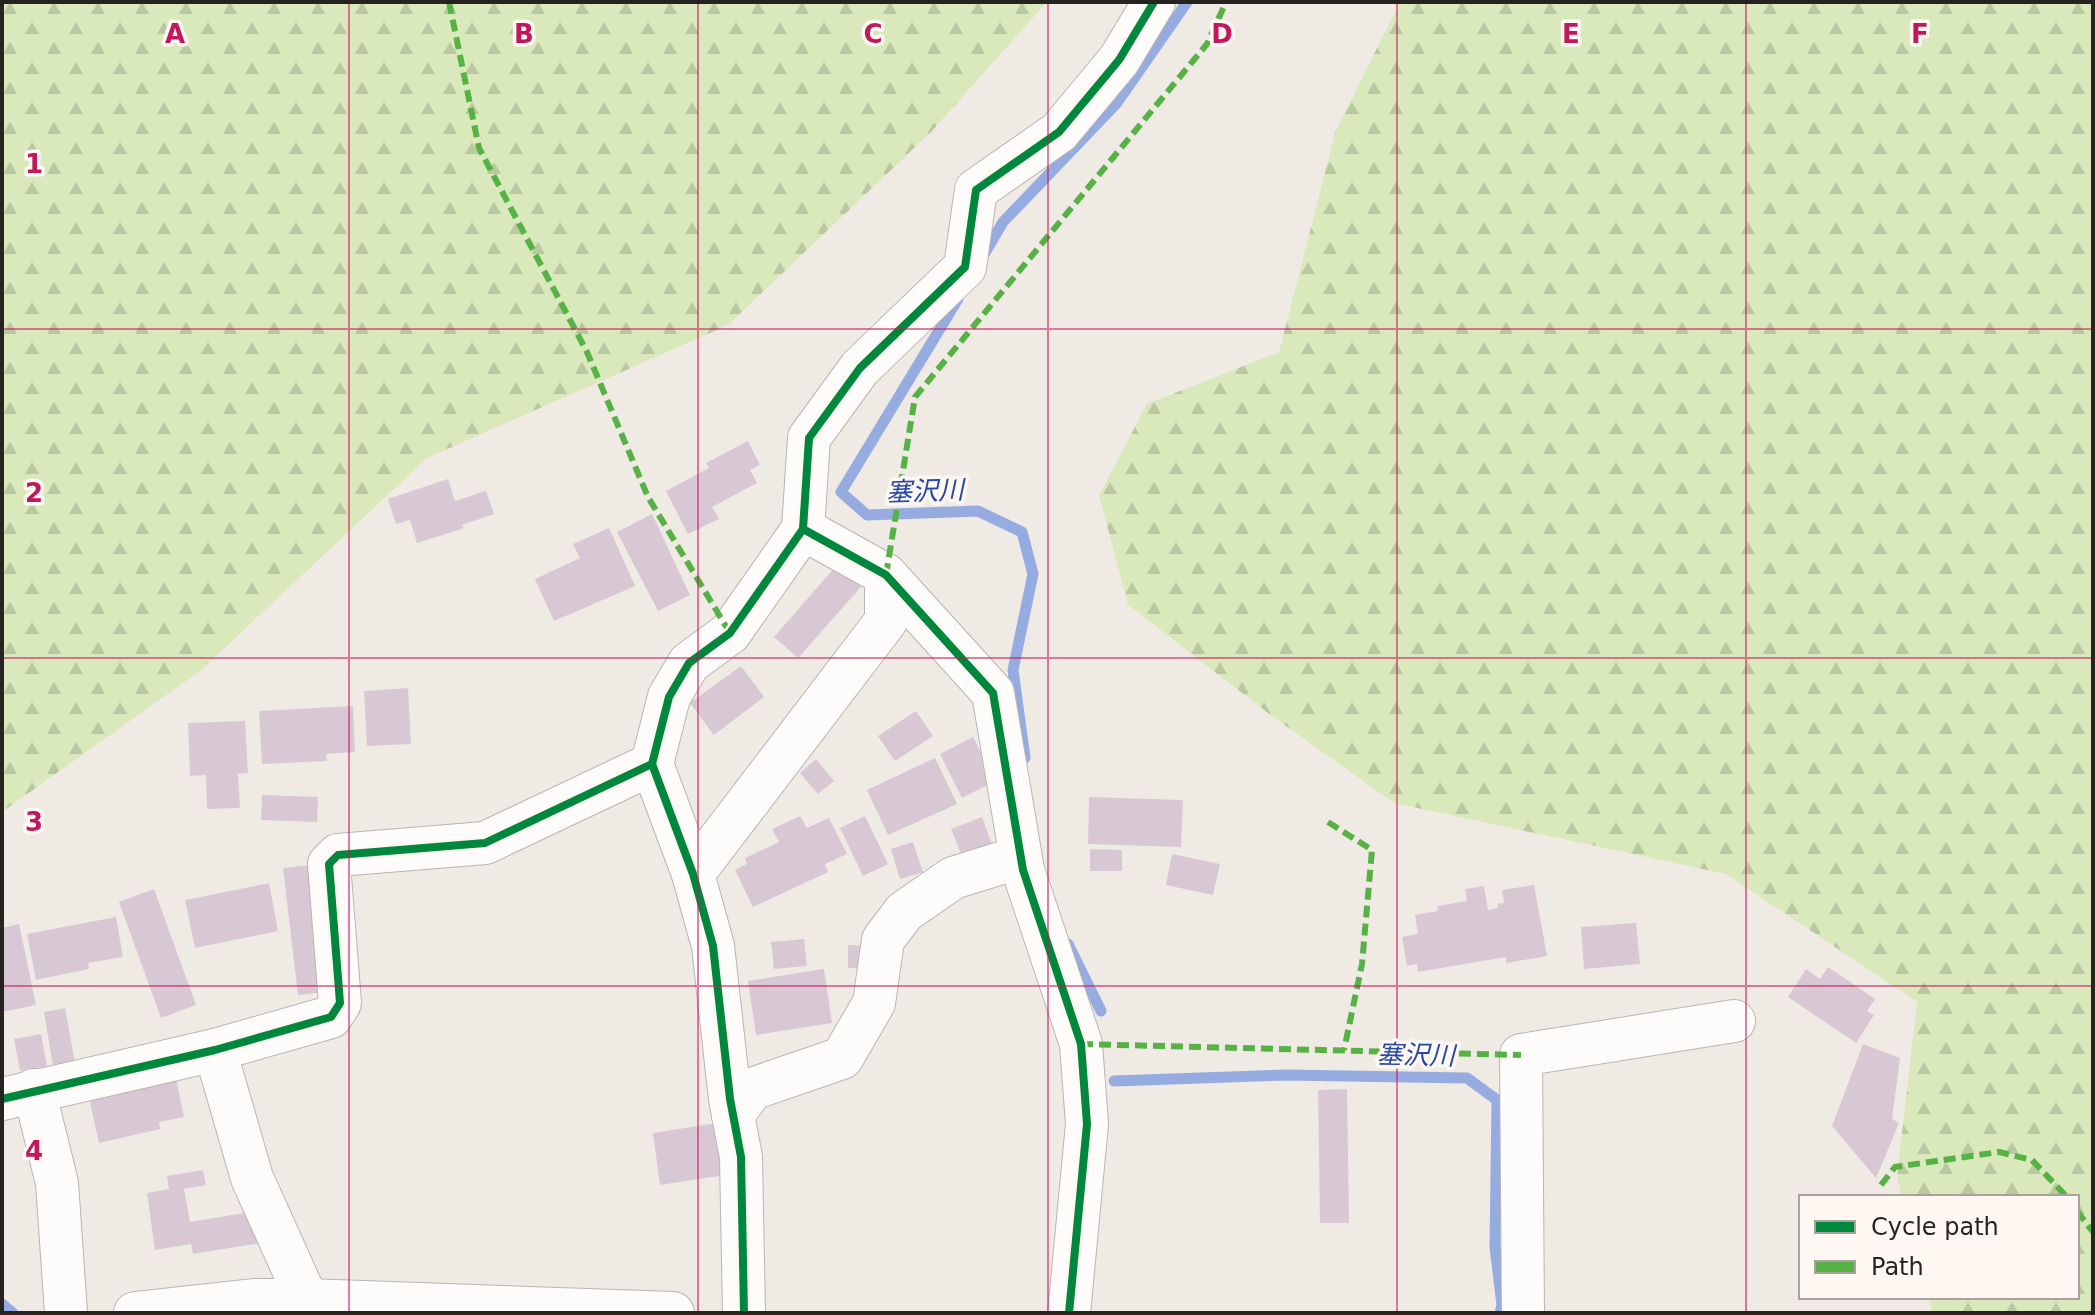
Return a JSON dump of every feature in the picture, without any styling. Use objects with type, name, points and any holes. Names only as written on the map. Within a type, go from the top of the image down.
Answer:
[{"type":"street","points":[[744,1313],[741,1157],[733,1115],[713,946],[693,874],[652,764],[669,697],[689,663],[730,633],[803,529],[809,438],[860,368],[965,267],[976,190],[1059,132],[1119,60],[1154,2]]},
{"type":"street","points":[[803,529],[886,575],[993,693],[1020,857],[1081,1044],[1087,1124],[1069,1313]]},
{"type":"street","points":[[693,874],[886,621],[886,575]]},
{"type":"street","points":[[66,1313],[57,1183],[18,1094],[215,1050],[331,1017],[340,1003],[329,864],[338,855],[485,843],[652,764]]},
{"type":"street","points":[[733,1115],[752,1089],[842,1058],[874,1003],[883,940],[904,912],[953,878],[1020,857]]},
{"type":"street","points":[[1523,1313],[1521,1055],[1734,1021]]},
{"type":"street","points":[[215,1050],[252,1178],[307,1300]]},
{"type":"street","points":[[135,1313],[253,1300],[673,1313]]},
{"type":"green space","points":[[2,2],[1047,2],[931,132],[728,325],[427,458],[200,671],[2,812]]},
{"type":"green space","points":[[1400,2],[2093,2],[2093,1313],[1932,1313],[1928,1299],[2079,1299],[2079,1195],[1902,1195],[1897,1177],[1917,1002],[1726,874],[1394,803],[1276,719],[1128,605],[1099,495],[1147,404],[1279,352],[1336,130]]},
{"type":"building","points":[[748,441],[760,465],[750,470],[757,483],[712,507],[719,519],[688,534],[666,491],[709,468],[706,463]]},
{"type":"building","points":[[448,479],[455,501],[486,491],[494,514],[462,525],[464,528],[417,543],[410,520],[396,524],[388,499]]},
{"type":"building","points":[[652,514],[690,595],[658,611],[617,532]]},
{"type":"building","points":[[609,528],[635,586],[554,621],[535,579],[580,558],[573,544]]},
{"type":"building","points":[[837,565],[861,587],[798,658],[774,637]]},
{"type":"building","points":[[741,666],[764,697],[714,735],[690,703]]},
{"type":"building","points":[[408,688],[411,744],[367,746],[364,691]]},
{"type":"building","points":[[353,706],[355,752],[326,754],[327,761],[262,764],[259,711]]},
{"type":"building","points":[[916,711],[933,736],[895,761],[878,736]]},
{"type":"building","points":[[245,721],[248,773],[238,774],[240,808],[207,809],[206,775],[190,776],[188,723]]},
{"type":"building","points":[[973,737],[995,781],[962,798],[940,754]]},
{"type":"building","points":[[935,758],[957,804],[888,835],[867,790]]},
{"type":"building","points":[[816,759],[834,781],[818,794],[800,773]]},
{"type":"building","points":[[262,795],[318,797],[317,822],[261,820]]},
{"type":"building","points":[[1089,797],[1183,800],[1181,847],[1088,844]]},
{"type":"building","points":[[800,816],[807,828],[829,818],[847,854],[825,864],[828,872],[753,907],[735,870],[747,864],[745,858],[779,842],[772,829]]},
{"type":"building","points":[[865,816],[888,864],[863,876],[840,828]]},
{"type":"building","points":[[982,817],[995,853],[965,864],[951,829]]},
{"type":"building","points":[[913,842],[923,872],[900,879],[891,849]]},
{"type":"building","points":[[1090,849],[1122,850],[1122,871],[1090,871]]},
{"type":"building","points":[[1172,854],[1220,864],[1213,895],[1166,885]]},
{"type":"building","points":[[310,865],[325,992],[298,995],[283,868]]},
{"type":"building","points":[[269,883],[278,931],[195,948],[185,900]]},
{"type":"building","points":[[1534,885],[1547,956],[1506,963],[1506,957],[1418,972],[1417,964],[1407,966],[1402,937],[1418,934],[1415,915],[1438,911],[1437,906],[1467,901],[1465,889],[1484,886],[1488,910],[1498,908],[1497,904],[1504,903],[1502,890]]},
{"type":"building","points":[[154,889],[196,1005],[161,1018],[119,902]]},
{"type":"building","points":[[116,917],[123,957],[88,963],[89,969],[36,980],[27,934]]},
{"type":"building","points":[[1636,923],[1640,964],[1584,969],[1581,927]]},
{"type":"building","points":[[19,924],[36,1005],[2,1012],[2,928]]},
{"type":"building","points":[[804,939],[807,966],[774,969],[771,942]]},
{"type":"building","points":[[848,945],[871,946],[871,968],[848,968]]},
{"type":"building","points":[[1828,967],[1875,999],[1867,1011],[1874,1015],[1856,1043],[1788,997],[1806,969],[1820,979]]},
{"type":"building","points":[[824,969],[832,1023],[756,1035],[748,981]]},
{"type":"building","points":[[65,1008],[75,1063],[53,1066],[44,1012]]},
{"type":"building","points":[[41,1034],[47,1066],[20,1071],[14,1039]]},
{"type":"building","points":[[1863,1044],[1900,1058],[1892,1119],[1899,1123],[1876,1178],[1832,1126]]},
{"type":"building","points":[[174,1069],[184,1117],[159,1122],[160,1129],[99,1143],[87,1089]]},
{"type":"building","points":[[1347,1089],[1349,1223],[1320,1223],[1318,1090]]},
{"type":"building","points":[[717,1123],[725,1175],[660,1185],[653,1133]]},
{"type":"building","points":[[203,1170],[206,1185],[184,1189],[190,1222],[256,1211],[261,1243],[193,1254],[191,1244],[155,1250],[147,1193],[169,1189],[167,1176]]},
{"type":"waterway","name":"塞沢川","points":[[983,256],[1003,222],[1116,104],[1187,2]]},
{"type":"waterway","name":"塞沢川","points":[[958,299],[841,492],[867,515],[978,511],[1022,532],[1033,574],[1013,670],[1025,758]]},
{"type":"waterway","name":"塞沢川","points":[[1068,944],[1101,1011]]},
{"type":"waterway","name":"塞沢川","points":[[1114,1081],[1286,1075],[1467,1078],[1497,1100],[1495,1247],[1502,1305],[1500,1313]]},
{"type":"waterway","name":"塞沢川","points":[[2,1304],[13,1313]]},
{"type":"marked path","points":[[449,2],[479,148],[587,352],[648,497],[730,633]]},
{"type":"marked path","points":[[886,575],[915,397],[1207,44],[1226,2]]},
{"type":"marked path","points":[[1328,822],[1372,850],[1362,964],[1344,1050]]},
{"type":"marked path","points":[[1081,1044],[1521,1055]]},
{"type":"marked path","points":[[1881,1185],[1895,1167],[1999,1152],[2032,1160],[2065,1195]]},
{"type":"marked path","points":[[2079,1214],[2093,1232]]},
{"type":"cycle path","points":[[1069,1313],[1087,1124],[1081,1044],[1023,870],[993,693],[886,575],[803,529],[809,438],[860,368],[965,267],[976,190],[1059,132],[1119,60],[1154,2]]},
{"type":"cycle path","points":[[744,1313],[741,1157],[730,1099],[713,946],[693,874],[652,764],[669,697],[689,663],[730,633],[803,529]]},
{"type":"cycle path","points":[[2,1099],[215,1050],[331,1017],[340,1003],[329,864],[338,855],[485,843],[652,764]]}]
